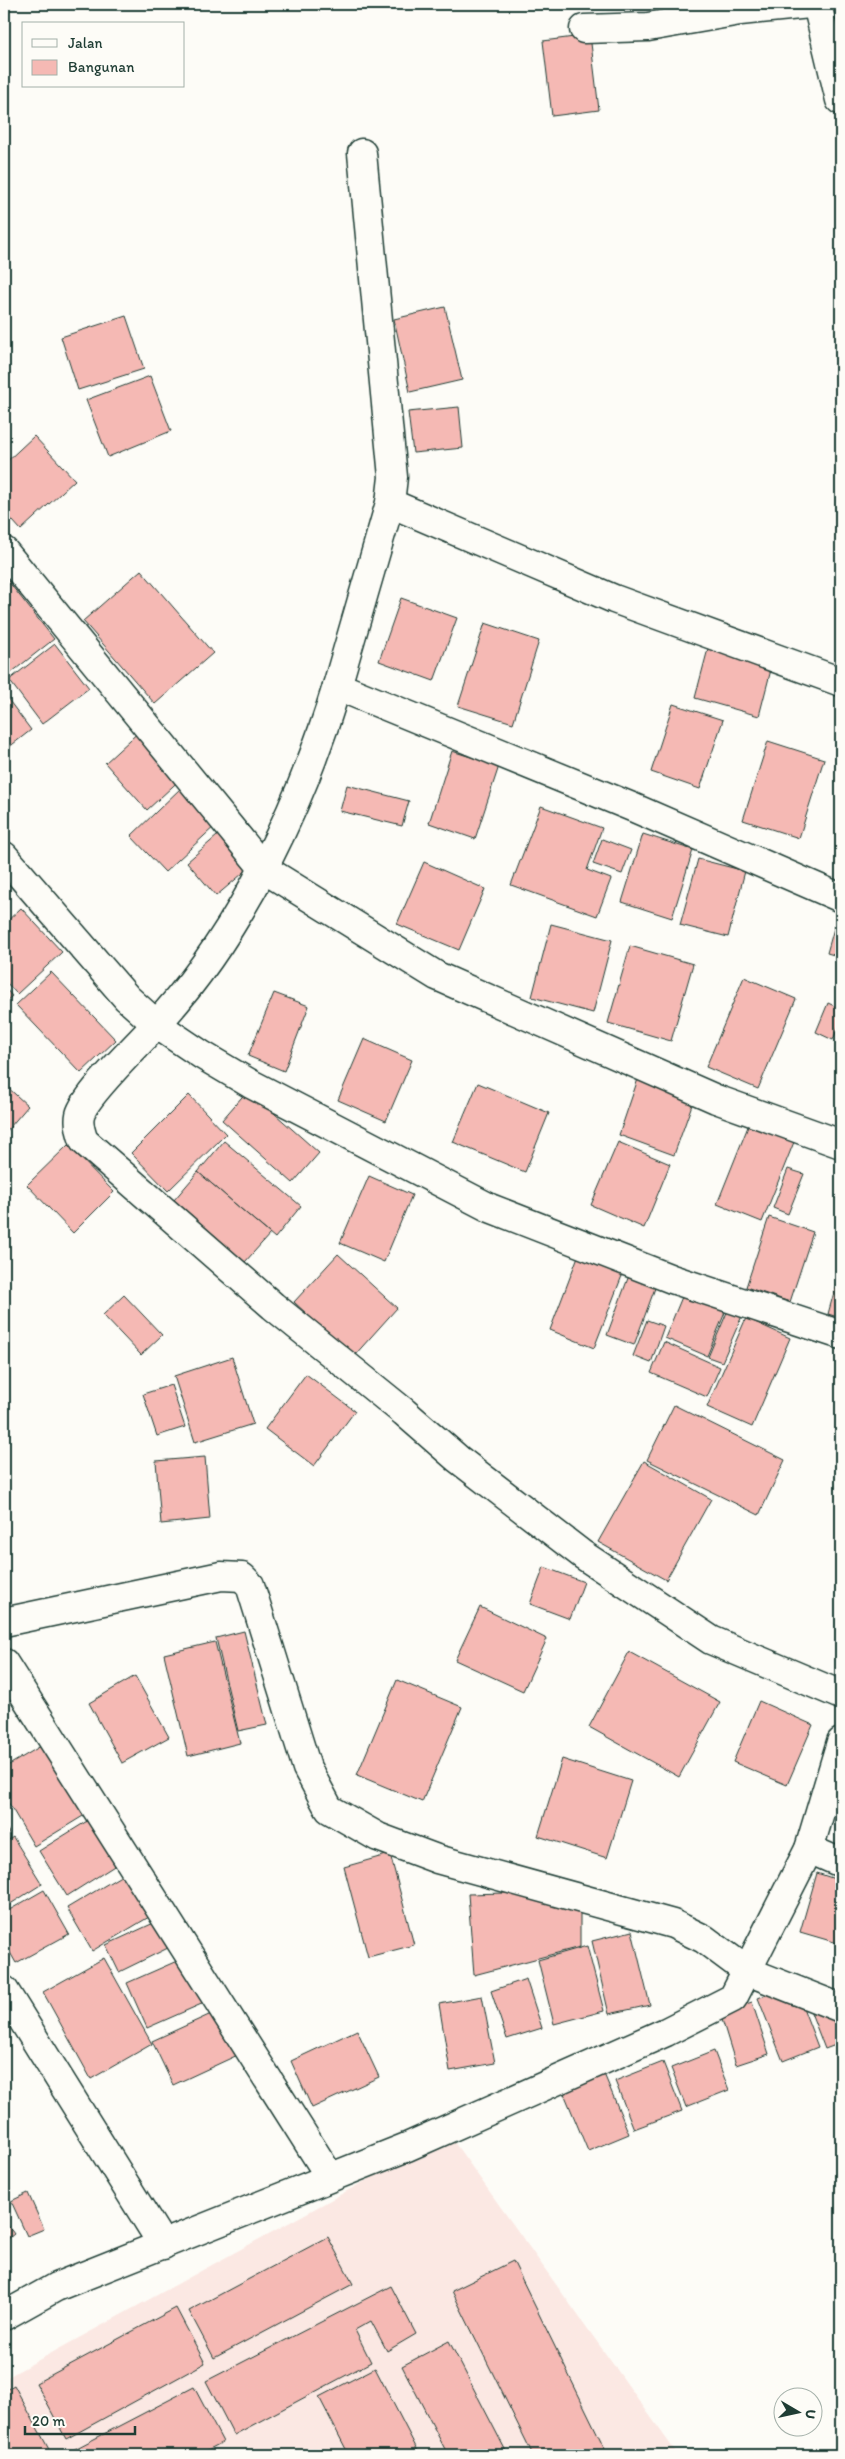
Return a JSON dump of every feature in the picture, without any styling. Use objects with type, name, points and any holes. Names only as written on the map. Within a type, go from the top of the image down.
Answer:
[{"type":"street","points":[[584,29],[648,27],[740,11],[810,4]]},
{"type":"street","points":[[817,4],[840,100]]},
{"type":"street","points":[[362,153],[393,457],[390,503],[337,686],[322,733],[264,869],[222,940],[156,1024],[89,1098],[80,1115],[79,1129],[84,1141],[273,1306],[404,1412],[458,1459],[583,1555],[711,1640],[841,1695]]},
{"type":"street","points":[[390,503],[614,599],[841,682]]},
{"type":"street","points":[[4,551],[264,869],[437,976],[716,1099],[841,1144]]},
{"type":"street","points":[[337,686],[632,807],[841,898]]},
{"type":"street","points":[[4,856],[127,998],[156,1024],[202,1055],[259,1088],[490,1208],[672,1279],[841,1335]]},
{"type":"street","points":[[4,1622],[221,1576],[230,1575],[246,1579],[250,1586],[307,1768],[329,1809],[378,1837],[437,1859],[673,1924],[704,1939],[747,1971],[841,2008]]},
{"type":"street","points":[[4,1664],[330,2177]]},
{"type":"street","points":[[4,2316],[56,2287],[407,2146],[666,2032],[733,1998],[809,1849],[841,1742]]},
{"type":"street","points":[[809,1849],[841,1863]]},
{"type":"street","points":[[4,1990],[163,2245]]},
{"type":"shaded area","points":[[449,2135],[678,2455],[4,2455],[4,2379]]},
{"type":"building","points":[[590,35],[599,110],[552,116],[543,41]]},
{"type":"building","points":[[445,307],[462,380],[410,392],[394,319]]},
{"type":"building","points":[[126,316],[144,369],[78,390],[61,337]]},
{"type":"building","points":[[150,376],[171,431],[108,457],[86,400]]},
{"type":"building","points":[[459,407],[463,448],[413,453],[408,412]]},
{"type":"building","points":[[34,436],[75,480],[21,530],[4,511],[4,464]]},
{"type":"building","points":[[141,570],[213,653],[155,704],[83,621]]},
{"type":"building","points":[[8,581],[54,639],[7,676],[4,673],[4,584]]},
{"type":"building","points":[[401,598],[457,618],[434,681],[379,661]]},
{"type":"building","points":[[485,623],[539,641],[513,723],[458,706]]},
{"type":"building","points":[[55,644],[89,688],[42,724],[9,680]]},
{"type":"building","points":[[709,645],[773,662],[759,716],[695,698]]},
{"type":"building","points":[[4,694],[31,730],[4,751]]},
{"type":"building","points":[[673,704],[723,720],[700,789],[651,772]]},
{"type":"building","points":[[143,728],[185,775],[147,810],[105,763]]},
{"type":"building","points":[[768,741],[824,759],[799,838],[743,820]]},
{"type":"building","points":[[452,751],[499,766],[475,839],[429,823]]},
{"type":"building","points":[[347,785],[409,801],[402,826],[340,811]]},
{"type":"building","points":[[182,787],[217,824],[165,872],[131,836]]},
{"type":"building","points":[[541,806],[602,828],[587,870],[611,879],[597,916],[511,885]]},
{"type":"building","points":[[225,829],[255,863],[216,896],[187,862]]},
{"type":"building","points":[[643,834],[693,850],[672,918],[622,902]]},
{"type":"building","points":[[602,839],[631,850],[622,874],[593,864]]},
{"type":"building","points":[[698,859],[745,871],[728,937],[680,925]]},
{"type":"building","points":[[424,862],[485,889],[459,950],[397,924]]},
{"type":"building","points":[[21,908],[62,952],[17,994],[4,980],[4,924]]},
{"type":"building","points":[[836,921],[841,922],[841,957],[827,953]]},
{"type":"building","points":[[551,924],[612,940],[593,1013],[532,997]]},
{"type":"building","points":[[630,946],[693,964],[671,1041],[608,1023]]},
{"type":"building","points":[[51,972],[116,1040],[81,1073],[16,1005]]},
{"type":"building","points":[[744,977],[796,999],[758,1089],[706,1067]]},
{"type":"building","points":[[4,987],[12,996],[4,1003]]},
{"type":"building","points":[[274,993],[309,1006],[284,1071],[248,1056]]},
{"type":"building","points":[[828,1003],[841,1009],[841,1020],[833,1040],[816,1032]]},
{"type":"building","points":[[364,1039],[412,1060],[386,1121],[338,1100]]},
{"type":"building","points":[[638,1079],[694,1099],[674,1155],[619,1135]]},
{"type":"building","points":[[478,1083],[549,1113],[525,1172],[453,1142]]},
{"type":"building","points":[[4,1084],[28,1106],[4,1134]]},
{"type":"building","points":[[248,1090],[319,1153],[293,1183],[222,1120]]},
{"type":"building","points":[[189,1095],[226,1134],[168,1191],[131,1153]]},
{"type":"building","points":[[751,1119],[796,1137],[762,1222],[717,1204]]},
{"type":"building","points":[[224,1141],[301,1206],[275,1238],[198,1172]]},
{"type":"building","points":[[618,1142],[670,1164],[644,1228],[591,1205]]},
{"type":"building","points":[[68,1145],[114,1192],[73,1233],[27,1185]]},
{"type":"building","points":[[788,1169],[804,1174],[788,1214],[773,1208]]},
{"type":"building","points":[[198,1172],[270,1234],[245,1262],[174,1200]]},
{"type":"building","points":[[369,1176],[412,1195],[384,1262],[340,1243]]},
{"type":"building","points":[[769,1217],[813,1232],[790,1302],[746,1287]]},
{"type":"building","points":[[580,1251],[625,1268],[594,1348],[550,1330]]},
{"type":"building","points":[[338,1254],[397,1308],[353,1357],[294,1302]]},
{"type":"building","points":[[841,1267],[841,1318],[828,1314]]},
{"type":"building","points":[[631,1270],[658,1280],[634,1345],[607,1335]]},
{"type":"building","points":[[684,1292],[726,1310],[707,1356],[665,1338]]},
{"type":"building","points":[[124,1295],[162,1335],[141,1355],[103,1315]]},
{"type":"building","points":[[728,1310],[742,1316],[722,1362],[708,1357]]},
{"type":"building","points":[[746,1318],[790,1338],[752,1427],[707,1407]]},
{"type":"building","points":[[647,1320],[664,1326],[651,1363],[633,1356]]},
{"type":"building","points":[[664,1342],[720,1367],[707,1397],[651,1373]]},
{"type":"building","points":[[232,1357],[253,1424],[195,1442],[174,1376]]},
{"type":"building","points":[[306,1374],[355,1411],[314,1466],[265,1429]]},
{"type":"building","points":[[171,1385],[185,1427],[157,1436],[143,1394]]},
{"type":"building","points":[[674,1405],[785,1460],[759,1515],[647,1460]]},
{"type":"building","points":[[205,1457],[210,1519],[161,1524],[156,1461]]},
{"type":"building","points":[[644,1461],[711,1499],[666,1580],[598,1542]]},
{"type":"building","points":[[544,1567],[584,1582],[570,1619],[530,1604]]},
{"type":"building","points":[[480,1607],[547,1639],[523,1691],[455,1660]]},
{"type":"building","points":[[244,1631],[267,1725],[238,1731],[216,1638]]},
{"type":"building","points":[[215,1642],[240,1743],[188,1756],[164,1654]]},
{"type":"building","points":[[629,1652],[720,1702],[679,1777],[589,1727]]},
{"type":"building","points":[[135,1676],[169,1737],[122,1763],[89,1703]]},
{"type":"building","points":[[397,1680],[462,1707],[422,1802],[357,1775]]},
{"type":"building","points":[[759,1701],[813,1725],[787,1785],[733,1762]]},
{"type":"building","points":[[46,1743],[88,1813],[34,1846],[4,1795],[4,1768]]},
{"type":"building","points":[[562,1759],[631,1781],[607,1858],[538,1836]]},
{"type":"building","points":[[92,1818],[119,1863],[67,1896],[39,1851]]},
{"type":"building","points":[[4,1824],[9,1833],[4,1836]]},
{"type":"building","points":[[13,1837],[42,1884],[4,1908],[4,1843]]},
{"type":"building","points":[[390,1854],[414,1945],[368,1957],[344,1867]]},
{"type":"building","points":[[817,1873],[841,1881],[841,1944],[800,1932]]},
{"type":"building","points":[[124,1874],[149,1917],[92,1951],[67,1908]]},
{"type":"building","points":[[44,1890],[69,1934],[16,1963],[4,1942],[4,1913]]},
{"type":"building","points":[[580,1891],[580,1947],[474,1975],[468,1894]]},
{"type":"building","points":[[158,1921],[170,1947],[119,1972],[106,1945]]},
{"type":"building","points":[[632,1931],[650,2005],[609,2014],[592,1941]]},
{"type":"building","points":[[587,1946],[604,2011],[554,2024],[538,1960]]},
{"type":"building","points":[[186,1957],[206,2002],[147,2028],[127,1983]]},
{"type":"building","points":[[104,1958],[152,2044],[91,2079],[43,1992]]},
{"type":"building","points":[[526,1979],[542,2028],[507,2039],[491,1991]]},
{"type":"building","points":[[794,1984],[818,2047],[783,2061],[758,1998]]},
{"type":"building","points":[[822,1990],[841,2038],[841,2043],[825,2049],[805,1997]]},
{"type":"building","points":[[482,1996],[495,2063],[450,2071],[439,2004]]},
{"type":"building","points":[[752,2002],[769,2054],[736,2065],[720,2013]]},
{"type":"building","points":[[222,2009],[242,2053],[173,2085],[152,2041]]},
{"type":"building","points":[[357,2030],[379,2077],[312,2108],[291,2061]]},
{"type":"building","points":[[714,2051],[729,2090],[686,2107],[671,2068]]},
{"type":"building","points":[[663,2062],[682,2111],[634,2129],[615,2081]]},
{"type":"building","points":[[602,2069],[629,2134],[588,2151],[561,2086]]},
{"type":"building","points":[[28,2193],[44,2229],[27,2236],[11,2201]]},
{"type":"building","points":[[4,2220],[14,2234],[4,2242]]},
{"type":"building","points":[[328,2237],[353,2284],[214,2358],[189,2311]]},
{"type":"building","points":[[513,2261],[605,2449],[594,2455],[533,2455],[452,2291]]},
{"type":"building","points":[[391,2286],[416,2334],[387,2351],[371,2321],[355,2330],[371,2362],[234,2435],[206,2381]]},
{"type":"building","points":[[176,2308],[205,2363],[66,2439],[36,2383]]},
{"type":"building","points":[[449,2341],[508,2455],[448,2455],[402,2366]]},
{"type":"building","points":[[375,2368],[420,2455],[349,2455],[319,2397]]},
{"type":"building","points":[[14,2385],[52,2455],[4,2455],[4,2391]]},
{"type":"building","points":[[194,2387],[223,2442],[198,2455],[73,2455],[71,2451]]}]
